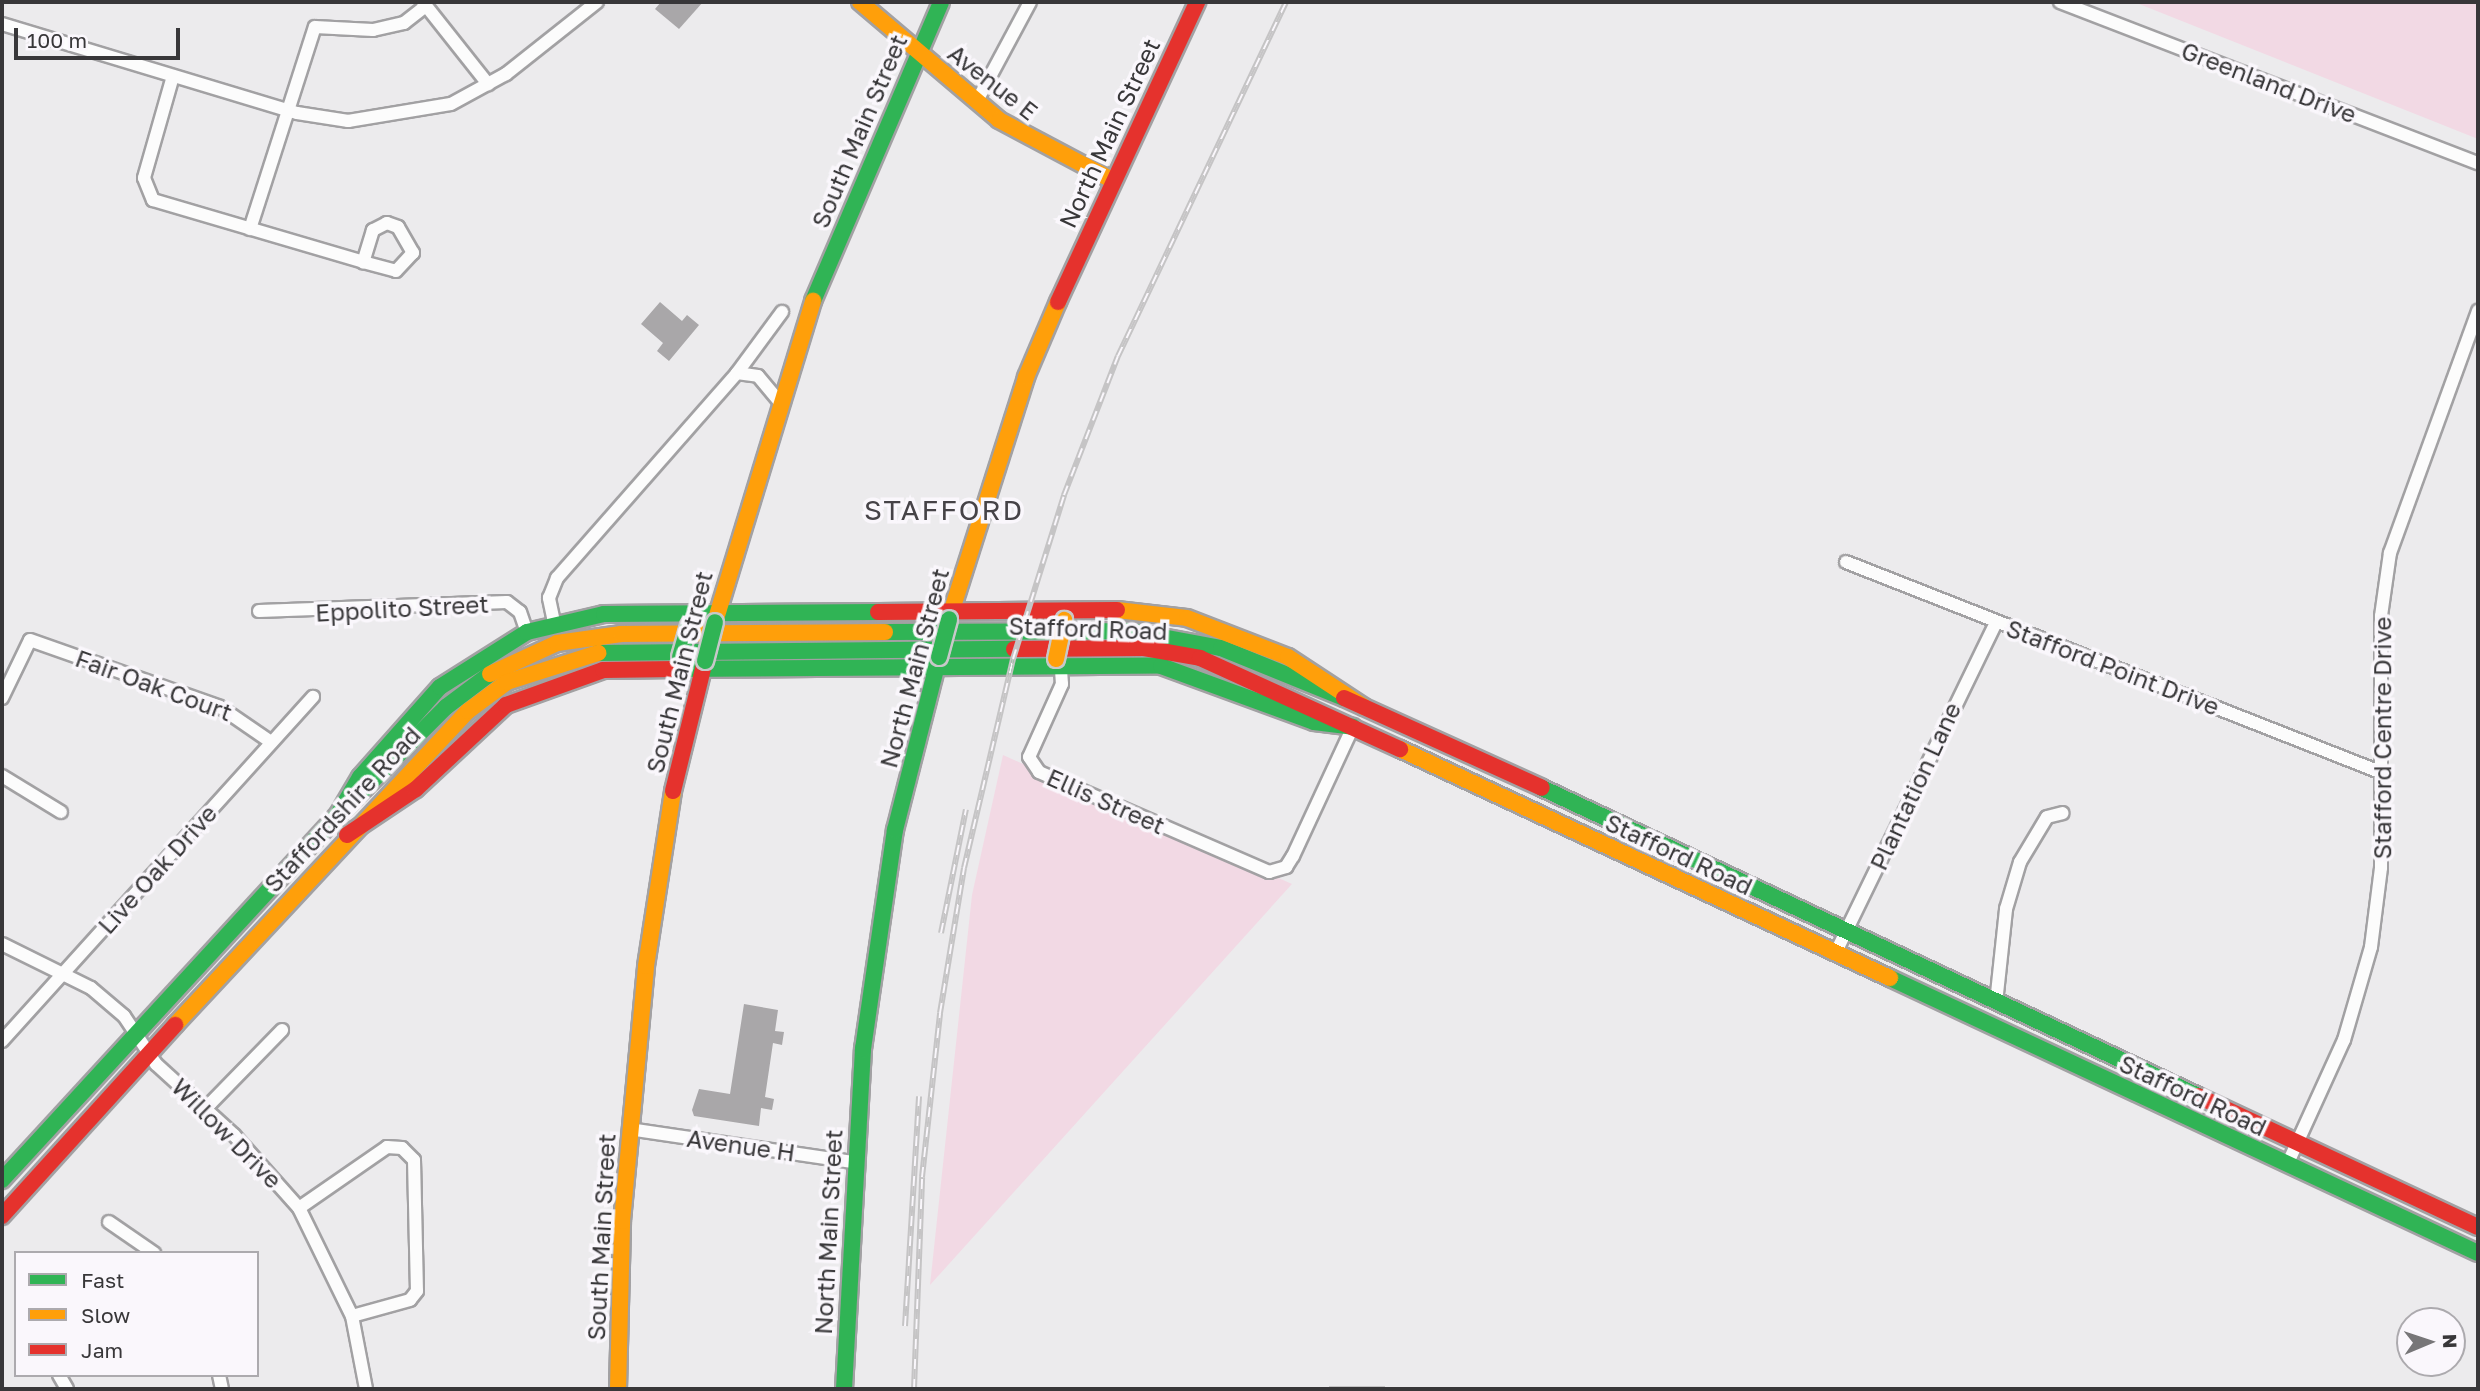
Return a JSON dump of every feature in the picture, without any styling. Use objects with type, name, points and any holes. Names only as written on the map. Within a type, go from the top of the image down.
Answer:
[{"type":"main road","name":"Avenue E","points":[[860,2],[1016,131],[1110,179]]},
{"type":"main road","name":"South Main Street","points":[[618,1389],[629,1129],[656,894],[704,666],[779,401],[854,195],[941,2]]},
{"type":"main road","name":"North Main Street","points":[[844,1389],[853,1162],[887,878],[950,615],[1026,377],[1110,179],[1197,2]]},
{"type":"main road","points":[[337,816],[360,777],[440,687],[527,632],[554,622],[716,617],[950,615],[1187,618],[1288,657],[1364,707]]},
{"type":"main road","points":[[1059,665],[1053,650],[1068,615]]},
{"type":"main road","points":[[665,669],[680,657],[684,618]]},
{"type":"main road","name":"Stafford Road","points":[[826,641],[1160,633],[1221,648],[1364,707],[2478,1227]]},
{"type":"main road","name":"Staffordshire Road","points":[[2,1180],[337,816],[470,686],[529,653],[621,634],[826,641]]},
{"type":"main road","name":"Stafford Road","points":[[826,641],[1169,651],[1227,668],[2478,1252]]},
{"type":"main road","name":"Staffordshire Road","points":[[2,1216],[347,835],[467,710],[532,670],[606,651],[826,641]]},
{"type":"main road","points":[[347,835],[383,815],[483,723],[529,693],[603,670],[704,666],[938,664],[1161,666],[1314,722],[1353,727]]},
{"type":"street","points":[[2,24],[287,110],[348,121],[397,116],[451,104],[488,84],[597,2]]},
{"type":"street","points":[[977,101],[1030,2]]},
{"type":"street","name":"Greenland Drive","points":[[2060,2],[2478,163]]},
{"type":"street","points":[[250,229],[315,27],[373,30],[404,23],[424,4],[488,84]]},
{"type":"street","points":[[173,76],[144,178],[147,194],[250,229],[363,262]]},
{"type":"street","name":"Stafford Centre Drive","points":[[2287,1165],[2344,1040],[2368,960],[2381,868],[2379,650],[2390,553],[2478,311]]},
{"type":"street","points":[[554,622],[549,598],[557,578],[737,373],[782,312]]},
{"type":"street","points":[[737,373],[758,376],[779,401]]},
{"type":"street","name":"Stafford Point Drive","points":[[1846,562],[2380,772]]},
{"type":"street","name":"Eppolito Street","points":[[259,611],[508,602],[520,612],[527,632]]},
{"type":"street","name":"Plantation Lane","points":[[1836,952],[1996,622]]},
{"type":"street","name":"Fair Oak Court","points":[[2,698],[30,640],[220,707],[271,742]]},
{"type":"street","name":"Ellis Street","points":[[1059,665],[1062,684],[1029,757],[1039,772],[1260,870],[1276,871],[1293,856],[1353,727]]},
{"type":"street","name":"Live Oak Drive","points":[[2,1041],[313,697]]},
{"type":"street","points":[[2,776],[61,812]]},
{"type":"street","points":[[1996,1003],[2006,909],[2020,862],[2047,817],[2063,813]]},
{"type":"street","name":"Willow Drive","points":[[2,944],[64,972],[91,988],[135,1033],[148,1053],[206,1108],[299,1208],[352,1316],[366,1389]]},
{"type":"street","points":[[206,1108],[282,1030]]},
{"type":"street","name":"Avenue H","points":[[629,1129],[853,1162]]},
{"type":"street","points":[[299,1208],[387,1147],[402,1148],[414,1160],[417,1291],[410,1300],[352,1316]]},
{"type":"street","points":[[109,1222],[151,1251]]},
{"type":"shaded area","points":[[2134,2],[2478,2],[2478,139]]},
{"type":"shaded area","points":[[1003,755],[1292,884],[930,1285],[972,895]]},
{"type":"building","points":[[661,2],[703,2],[679,29],[655,9]]},
{"type":"building","points":[[660,302],[682,321],[687,315],[699,325],[669,361],[657,351],[663,343],[641,324]]},
{"type":"building","points":[[744,1004],[778,1010],[775,1031],[784,1032],[782,1045],[773,1043],[765,1097],[774,1099],[772,1110],[761,1108],[759,1126],[694,1116],[692,1110],[699,1089],[730,1094]]},
{"type":"railway","points":[[914,1389],[922,1177],[940,1013],[964,868],[1013,659],[1064,495],[1118,356],[1286,2]]},
{"type":"railway","points":[[941,933],[966,809]]},
{"type":"railway","points":[[905,1326],[919,1096]]},
{"type":"railway","points":[[1329,1389],[1385,1389]]},
{"type":"traffic: fast","points":[[813,301],[941,2]]},
{"type":"traffic: fast","points":[[337,816],[360,777],[440,687],[527,632],[604,614],[878,612]]},
{"type":"traffic: fast","points":[[939,657],[949,619]]},
{"type":"traffic: fast","points":[[705,661],[715,622]]},
{"type":"traffic: fast","points":[[680,657],[689,625]]},
{"type":"traffic: fast","points":[[885,632],[1130,631],[1221,648],[1344,698]]},
{"type":"traffic: fast","points":[[598,653],[1014,649]]},
{"type":"traffic: fast","points":[[844,1389],[863,1049],[895,830],[939,657]]},
{"type":"traffic: fast","points":[[676,669],[1161,666],[1314,722],[1353,727]]},
{"type":"traffic: fast","points":[[2,1180],[337,816],[446,707],[490,674]]},
{"type":"traffic: fast","points":[[1542,788],[2198,1096]]},
{"type":"traffic: fast","points":[[1890,978],[2478,1253]]},
{"type":"traffic: slow","points":[[860,2],[999,120],[1110,179]]},
{"type":"traffic: slow","points":[[715,622],[813,301]]},
{"type":"traffic: slow","points":[[949,619],[1026,377],[1058,302]]},
{"type":"traffic: slow","points":[[1117,610],[1187,618],[1288,657],[1364,707]]},
{"type":"traffic: slow","points":[[1056,659],[1064,620]]},
{"type":"traffic: slow","points":[[490,674],[557,643],[621,634],[885,632]]},
{"type":"traffic: slow","points":[[175,1025],[468,711],[507,682],[598,653]]},
{"type":"traffic: slow","points":[[1400,749],[1890,978]]},
{"type":"traffic: slow","points":[[618,1389],[622,1221],[646,966],[673,791]]},
{"type":"traffic: jam","points":[[1058,302],[1197,2]]},
{"type":"traffic: jam","points":[[878,612],[1117,610]]},
{"type":"traffic: jam","points":[[1014,649],[1144,648],[1200,658],[1400,749]]},
{"type":"traffic: jam","points":[[673,791],[705,661]]},
{"type":"traffic: jam","points":[[347,835],[416,789],[506,705],[603,670],[676,669]]},
{"type":"traffic: jam","points":[[1344,698],[1542,788]]},
{"type":"traffic: jam","points":[[2,1216],[175,1025]]},
{"type":"traffic: jam","points":[[2198,1096],[2478,1227]]},
{"type":"district","name":"STAFFORD","points":[[944,510]]}]
